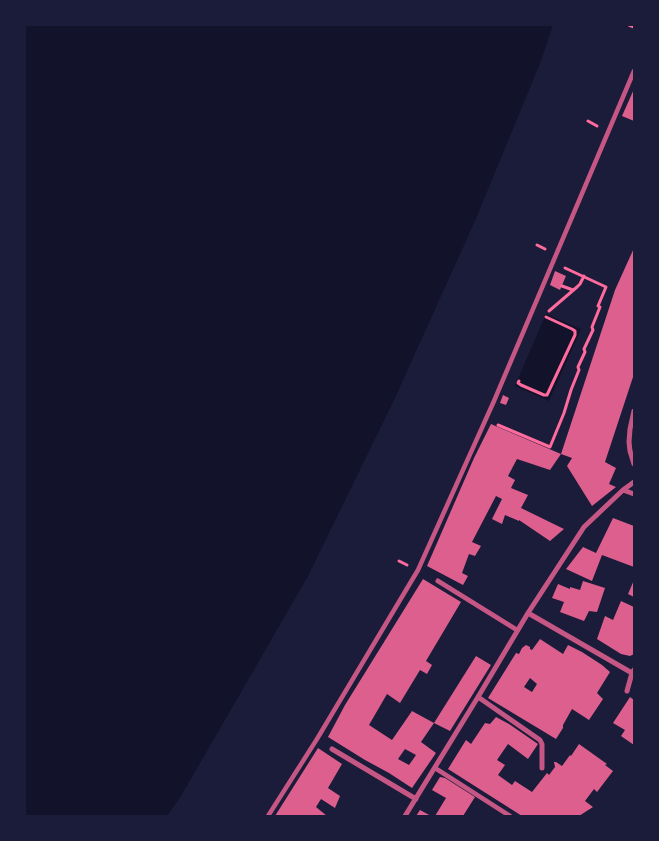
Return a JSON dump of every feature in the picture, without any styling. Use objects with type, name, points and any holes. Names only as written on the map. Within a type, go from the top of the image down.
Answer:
[{"type":"street","points":[[268,816],[317,739],[418,570],[494,401],[634,71]]},
{"type":"street","points":[[634,411],[629,442],[634,464]]},
{"type":"street","points":[[405,816],[517,630],[584,527],[634,482]]},
{"type":"street","points":[[623,490],[634,494]]},
{"type":"street","points":[[438,581],[517,630]]},
{"type":"street","points":[[528,613],[633,672],[627,691]]},
{"type":"street","points":[[478,697],[540,740],[542,744],[542,768]]},
{"type":"street","points":[[332,749],[416,799]]},
{"type":"street","points":[[435,768],[510,816]]},
{"type":"path","points":[[629,25],[634,27]]},
{"type":"path","points":[[495,423],[550,447],[564,413],[579,370],[578,367],[585,352],[584,349],[600,307],[598,306],[606,287],[554,262]]},
{"type":"path","points":[[519,381],[518,384],[546,396],[549,393],[576,333],[572,329],[546,317],[550,309],[580,284],[584,276]]},
{"type":"path","points":[[562,286],[573,290]]},
{"type":"shaded area","points":[[25,25],[553,25],[541,61],[474,223],[394,400],[308,576],[181,796],[167,816],[25,816]]},
{"type":"shaded area","points":[[546,314],[581,329],[549,401],[515,386]]},
{"type":"building","points":[[634,89],[634,121],[622,116]]},
{"type":"building","points":[[634,248],[634,374],[605,462],[616,468],[609,484],[616,487],[592,506],[567,466],[572,458],[561,454],[615,290]]},
{"type":"building","points":[[555,271],[566,276],[560,290],[550,285]]},
{"type":"building","points":[[503,395],[509,398],[506,405],[500,403]]},
{"type":"building","points":[[491,424],[561,454],[550,470],[517,459],[508,476],[515,480],[511,488],[528,495],[521,508],[564,529],[550,541],[519,520],[505,515],[502,524],[492,519],[502,499],[496,496],[472,542],[481,546],[475,556],[469,554],[462,573],[468,576],[463,585],[427,566],[474,458]]},
{"type":"building","points":[[613,518],[634,526],[634,567],[602,555],[592,581],[566,569],[583,547],[596,553]]},
{"type":"building","points":[[423,579],[461,602],[426,661],[432,665],[427,674],[420,670],[400,703],[387,694],[369,725],[392,740],[412,711],[434,723],[421,742],[436,753],[412,788],[328,737],[345,705]],"holes":[[[405,749],[416,755],[409,765],[398,759]]]},
{"type":"building","points":[[634,580],[634,597],[628,594]]},
{"type":"building","points":[[583,581],[605,588],[597,612],[589,611],[584,621],[560,612],[564,602],[552,598],[558,584],[570,589],[570,587],[580,590]]},
{"type":"building","points":[[621,601],[634,607],[634,654],[630,656],[621,654],[597,639],[605,616],[613,620]]},
{"type":"building","points":[[540,639],[563,654],[568,645],[582,652],[610,672],[597,693],[603,699],[589,720],[572,709],[556,739],[488,698],[516,653],[519,654],[526,645],[532,650]],"holes":[[[530,678],[537,684],[532,692],[524,687]]]},
{"type":"building","points":[[476,656],[491,665],[450,731],[434,723]]},
{"type":"building","points":[[630,697],[634,700],[634,745],[621,736],[625,730],[613,723]]},
{"type":"building","points":[[496,717],[538,744],[528,759],[508,744],[497,760],[505,765],[498,775],[512,785],[515,781],[532,792],[547,773],[549,775],[555,767],[554,762],[562,766],[579,744],[607,764],[605,765],[613,771],[597,792],[594,789],[585,801],[593,807],[579,816],[522,816],[448,769],[466,740],[471,744],[485,723],[490,724]]},
{"type":"building","points":[[318,748],[342,764],[328,788],[340,796],[335,808],[321,799],[316,807],[327,816],[275,816]]},
{"type":"building","points":[[440,777],[445,778],[475,797],[463,816],[435,816],[446,798],[432,790]]},
{"type":"building","points":[[420,810],[431,816],[416,816]]}]
